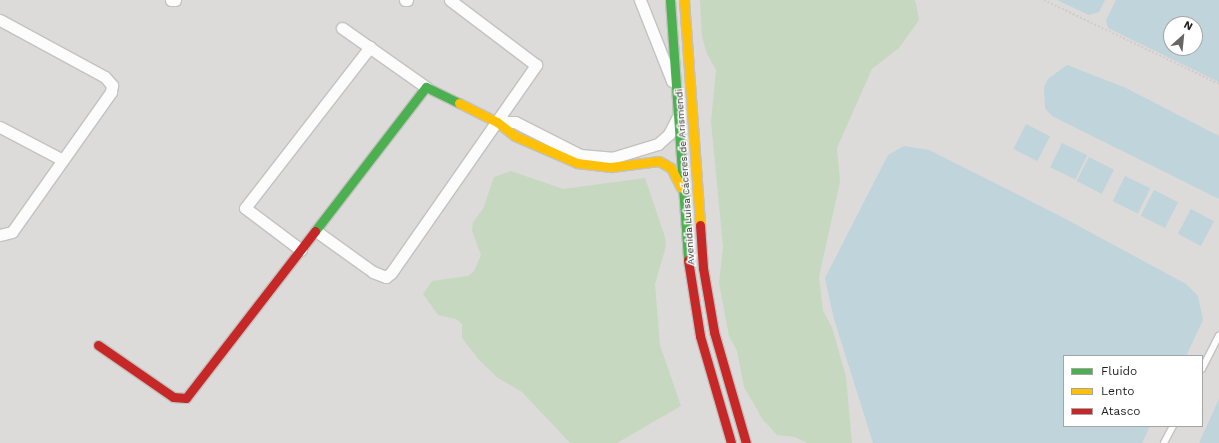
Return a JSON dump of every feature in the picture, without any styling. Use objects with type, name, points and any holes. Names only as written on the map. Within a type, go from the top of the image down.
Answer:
[{"type":"main road","name":"Avenida Luisa Cáceres de Arismendi","points":[[670,0],[681,188],[689,270],[700,336],[731,443]]},
{"type":"main road","name":"Avenida Luisa Cáceres de Arismendi","points":[[684,0],[703,268],[714,332],[746,443]]},
{"type":"main road","points":[[98,345],[173,397],[186,398],[426,87],[497,122],[527,141],[577,163],[595,161],[611,167],[659,161],[671,168],[681,188]]},
{"type":"street","points":[[316,231],[372,272],[386,277],[392,273],[536,65],[450,0]]},
{"type":"street","points":[[640,0],[675,88]]},
{"type":"street","points":[[0,20],[105,77],[112,85],[111,92],[12,232],[0,235]]},
{"type":"street","points":[[342,28],[426,87]]},
{"type":"street","points":[[301,250],[245,208],[370,47]]},
{"type":"street","points":[[497,122],[515,122],[595,161],[633,154],[658,144],[669,134],[677,118]]},
{"type":"street","points":[[0,127],[62,160]]},
{"type":"street","points":[[527,141],[533,131]]},
{"type":"lane","points":[[1203,367],[1219,336]]},
{"type":"lane","points":[[1164,443],[1172,427]]},
{"type":"path","points":[[1044,0],[1219,84]]},
{"type":"shaded area","points":[[0,0],[1219,0],[1219,443],[0,443]]},
{"type":"green space","points":[[700,0],[914,0],[916,3],[919,20],[899,48],[872,69],[837,148],[840,182],[819,277],[823,311],[832,327],[846,377],[852,443],[807,443],[795,437],[777,435],[763,420],[744,387],[737,351],[729,336],[719,283],[723,247],[711,122],[716,70],[707,54],[702,37]]},
{"type":"green space","points":[[511,171],[563,189],[645,178],[665,237],[666,246],[655,284],[660,345],[681,406],[617,443],[570,443],[522,392],[498,378],[479,360],[462,338],[462,324],[456,319],[438,315],[423,294],[432,281],[468,276],[474,271],[481,255],[472,231],[473,222],[483,209],[494,177]]},
{"type":"water","points":[[1057,0],[1105,0],[1099,12],[1089,15]]},
{"type":"water","points":[[1116,0],[1219,0],[1219,82],[1166,56],[1203,56],[1203,16],[1163,16],[1163,55],[1108,28],[1106,20]]},
{"type":"water","points":[[1067,65],[1126,88],[1219,136],[1219,199],[1052,116],[1045,108],[1044,87],[1048,79]]},
{"type":"water","points":[[1026,124],[1050,136],[1037,161],[1013,149]]},
{"type":"water","points":[[1062,143],[1087,155],[1075,180],[1050,167]]},
{"type":"water","points":[[904,146],[929,150],[1062,217],[1186,284],[1198,296],[1203,320],[1186,355],[1063,355],[1063,427],[1150,427],[1142,443],[873,443],[834,319],[825,278],[888,155]]},
{"type":"water","points":[[1089,157],[1114,170],[1102,194],[1077,181]]},
{"type":"water","points":[[1125,176],[1150,188],[1138,213],[1113,201]]},
{"type":"water","points":[[1154,190],[1178,202],[1165,228],[1141,216]]},
{"type":"water","points":[[1191,209],[1214,221],[1201,246],[1178,234]]},
{"type":"water","points":[[1219,399],[1219,443],[1199,443]]},
{"type":"traffic: fast","points":[[670,0],[688,260]]},
{"type":"traffic: fast","points":[[315,231],[426,87],[459,103]]},
{"type":"traffic: slow","points":[[684,0],[700,225]]},
{"type":"traffic: slow","points":[[459,103],[497,122],[515,136],[577,163],[611,167],[659,161],[671,168],[681,188]]},
{"type":"traffic: jam","points":[[700,225],[703,268],[714,332],[746,443]]},
{"type":"traffic: jam","points":[[98,345],[173,397],[186,398],[315,231]]},
{"type":"traffic: jam","points":[[688,260],[700,336],[731,443]]}]
